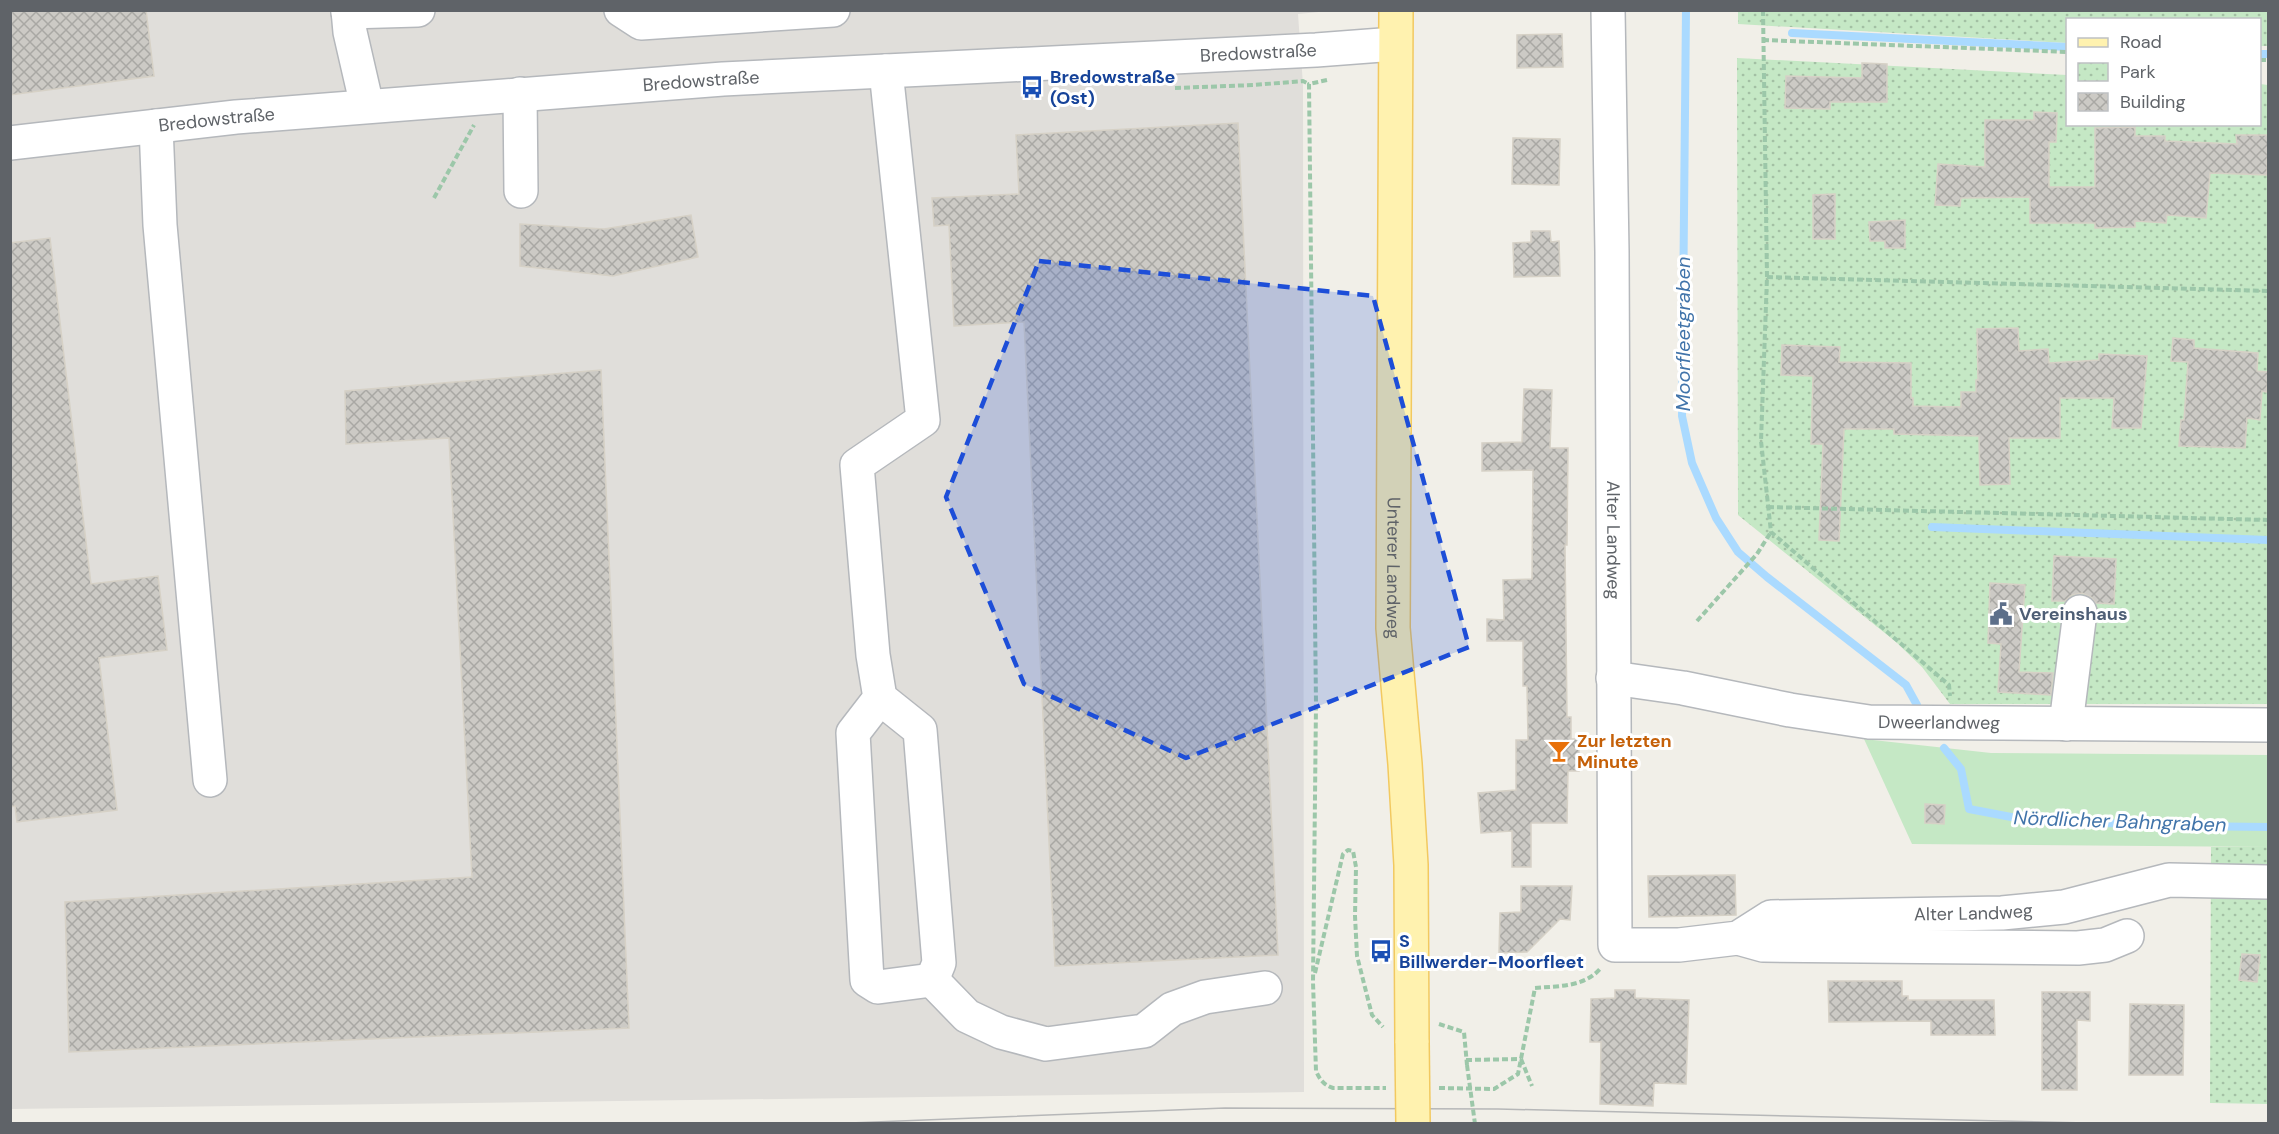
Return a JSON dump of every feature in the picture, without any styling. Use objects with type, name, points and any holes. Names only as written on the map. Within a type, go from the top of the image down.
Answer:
[{"type":"main road","name":"Unterer Landweg","points":[[1396,10],[1393,628],[1411,865],[1413,1124]]},
{"type":"street","points":[[367,106],[348,11],[418,10]]},
{"type":"street","points":[[621,10],[640,23],[833,10]]},
{"type":"street","name":"Alter Landweg","points":[[1608,10],[1612,264],[1615,945],[1679,945],[1738,938],[1763,945],[2078,948],[2105,945],[2127,936]]},
{"type":"street","name":"Bredowstraße","points":[[10,143],[156,126],[367,106],[497,105],[723,79],[1395,44]]},
{"type":"street","points":[[886,71],[923,420],[857,465],[873,655],[880,698],[920,730],[939,963],[932,980]]},
{"type":"street","points":[[497,105],[521,191]]},
{"type":"street","points":[[156,126],[160,225],[210,780]]},
{"type":"street","points":[[2066,724],[2080,612]]},
{"type":"street","name":"Dweerlandweg","points":[[1613,678],[1683,688],[1790,710],[1869,722],[2268,725]]},
{"type":"street","points":[[880,698],[853,733],[867,980],[878,987],[932,980]]},
{"type":"street","name":"Alter Landweg","points":[[1738,938],[1772,916],[2002,913],[2064,907],[2169,880],[2268,882]]},
{"type":"street","points":[[932,980],[967,1016],[1001,1032],[1046,1044],[1144,1031],[1172,1009],[1205,998],[1265,988]]},
{"type":"path","points":[[1697,621],[1757,554],[1771,532],[1761,441],[1767,277],[1763,10]]},
{"type":"path","points":[[1763,40],[2066,52]]},
{"type":"path","points":[[1172,88],[1254,86],[1303,81],[1309,84],[1338,77],[1346,47]]},
{"type":"path","points":[[1309,84],[1316,704],[1313,982],[1316,1065]]},
{"type":"path","points":[[434,198],[474,126],[497,105]]},
{"type":"path","points":[[462,127],[474,126],[497,105]]},
{"type":"path","points":[[1767,277],[2268,291]]},
{"type":"path","points":[[1768,507],[2268,520]]},
{"type":"path","points":[[1771,532],[1949,685],[1953,723]]},
{"type":"path","points":[[1313,982],[1343,854],[1348,850],[1353,851],[1356,867],[1357,956],[1372,1015],[1383,1027],[1412,1037]]},
{"type":"path","points":[[1532,1086],[1521,1059],[1535,988],[1587,981],[1599,971],[1615,945]]},
{"type":"path","points":[[1465,1041],[1474,1124]]},
{"type":"path","points":[[1466,1062],[1521,1059]]},
{"type":"highlighted area","points":[[1039,261],[1373,296],[1469,647],[1186,758],[1024,684],[946,497]]},
{"type":"shaded area","points":[[10,11],[1329,11],[1298,14],[1303,85],[1304,1092],[11,1109]]},
{"type":"green space","points":[[1738,10],[2268,11],[2268,46],[2261,46],[2261,18],[2066,18],[2066,43],[1738,24]]},
{"type":"green space","points":[[1737,58],[2066,75],[2066,126],[2261,126],[2261,84],[2268,85],[2268,704],[1950,704],[1922,667],[1896,642],[1738,515]]},
{"type":"green space","points":[[1864,739],[1991,753],[2268,755],[2268,847],[1912,844]]},
{"type":"green space","points":[[2211,847],[2268,847],[2268,1104],[2210,1103]]},
{"type":"building","points":[[10,10],[146,10],[154,76],[10,95]]},
{"type":"building","points":[[1562,34],[1563,67],[1517,68],[1517,35]]},
{"type":"building","points":[[1862,63],[1887,64],[1887,102],[1830,102],[1830,109],[1785,108],[1786,76],[1862,78]]},
{"type":"building","points":[[2034,112],[2057,113],[2056,142],[2049,142],[2049,187],[2095,187],[2095,128],[2135,127],[2135,136],[2165,136],[2165,141],[2237,144],[2236,135],[2268,135],[2267,175],[2210,173],[2206,218],[2167,215],[2166,223],[2135,221],[2135,227],[2095,228],[2095,223],[2030,223],[2030,197],[1961,198],[1960,206],[1935,205],[1938,164],[1985,167],[1985,120],[2034,120]]},
{"type":"building","points":[[1238,123],[1278,955],[1055,966],[1024,322],[954,326],[949,225],[934,226],[932,198],[1019,194],[1016,135]]},
{"type":"building","points":[[1513,138],[1560,139],[1559,185],[1512,184]]},
{"type":"building","points":[[1835,194],[1835,239],[1813,239],[1813,195]]},
{"type":"building","points":[[691,215],[698,257],[613,276],[520,266],[520,224],[604,229]]},
{"type":"building","points":[[1905,220],[1905,248],[1885,248],[1885,241],[1870,241],[1869,222]]},
{"type":"building","points":[[1531,231],[1550,231],[1551,242],[1559,241],[1560,276],[1514,277],[1513,243],[1531,242]]},
{"type":"building","points":[[50,238],[91,584],[158,576],[167,650],[99,658],[117,810],[17,822],[15,806],[10,807],[10,243]]},
{"type":"building","points":[[2018,328],[2019,351],[2048,349],[2049,363],[2099,360],[2099,354],[2147,356],[2141,428],[2112,428],[2114,398],[2060,398],[2060,438],[2009,438],[2010,484],[1980,485],[1979,436],[1894,434],[1894,429],[1844,429],[1839,541],[1819,540],[1823,444],[1811,444],[1813,376],[1781,375],[1782,345],[1840,347],[1839,362],[1911,363],[1913,406],[1961,407],[1961,392],[1976,392],[1976,380],[1978,380],[1977,329]]},
{"type":"building","points":[[2173,338],[2194,340],[2194,348],[2258,353],[2257,371],[2268,372],[2267,392],[2262,391],[2260,420],[2247,418],[2245,448],[2179,446],[2181,420],[2184,420],[2188,362],[2171,361]]},
{"type":"building","points":[[601,370],[629,1028],[69,1052],[65,902],[472,877],[449,438],[346,444],[345,391]]},
{"type":"building","points":[[1524,389],[1552,390],[1550,448],[1568,448],[1567,545],[1565,545],[1567,717],[1571,717],[1571,739],[1579,739],[1579,771],[1568,771],[1567,823],[1531,823],[1531,867],[1512,867],[1512,831],[1481,833],[1478,793],[1516,790],[1516,740],[1528,740],[1527,686],[1523,686],[1523,641],[1487,641],[1487,619],[1504,620],[1503,580],[1532,579],[1533,470],[1482,471],[1482,443],[1522,442]]},
{"type":"building","points":[[2054,556],[2116,559],[2114,604],[2096,603],[2091,597],[2082,593],[2072,595],[2065,601],[2052,601]]},
{"type":"building","points":[[1990,583],[2025,585],[2019,672],[2053,673],[2051,695],[1998,692],[2001,644],[1988,643]]},
{"type":"building","points":[[1925,804],[1945,805],[1944,824],[1925,823]]},
{"type":"building","points":[[1735,875],[1736,915],[1649,917],[1648,876]]},
{"type":"building","points":[[1521,886],[1572,886],[1570,920],[1560,919],[1527,952],[1499,953],[1500,913],[1521,912]]},
{"type":"building","points":[[2242,954],[2260,955],[2257,982],[2239,980]]},
{"type":"building","points":[[1828,981],[1902,981],[1902,996],[1908,996],[1908,1000],[1994,1000],[1995,1035],[1931,1035],[1931,1021],[1829,1022]]},
{"type":"building","points":[[1615,990],[1635,990],[1635,998],[1689,1000],[1686,1084],[1654,1083],[1653,1106],[1600,1104],[1601,1042],[1590,1042],[1591,999],[1615,998]]},
{"type":"building","points":[[2042,992],[2090,992],[2090,1021],[2077,1020],[2077,1090],[2042,1090]]},
{"type":"building","points":[[2130,1004],[2184,1005],[2183,1075],[2129,1075]]},
{"type":"waterway","name":"Moorfleetgraben","points":[[1686,10],[1682,416],[1692,463],[1716,518],[1738,552],[1906,685],[1917,705]]},
{"type":"waterway","points":[[1792,33],[2066,47]]},
{"type":"waterway","points":[[2261,54],[2268,54]]},
{"type":"waterway","points":[[1932,527],[2268,540]]},
{"type":"waterway","name":"Nördlicher Bahngraben","points":[[1944,748],[1961,769],[1969,809],[2027,820],[2268,827]]},
{"type":"tram line","points":[[825,1124],[1225,1108],[1498,1109],[2131,1124]]},
{"type":"place","name":"Bredowstraße (Ost)","points":[[1032,87]]},
{"type":"place","name":"Vereinshaus","points":[[2001,614]]},
{"type":"place","name":"Zur letzten Minute","points":[[1559,751]]},
{"type":"place","name":"S Billwerder-Moorfleet","points":[[1381,951]]}]
